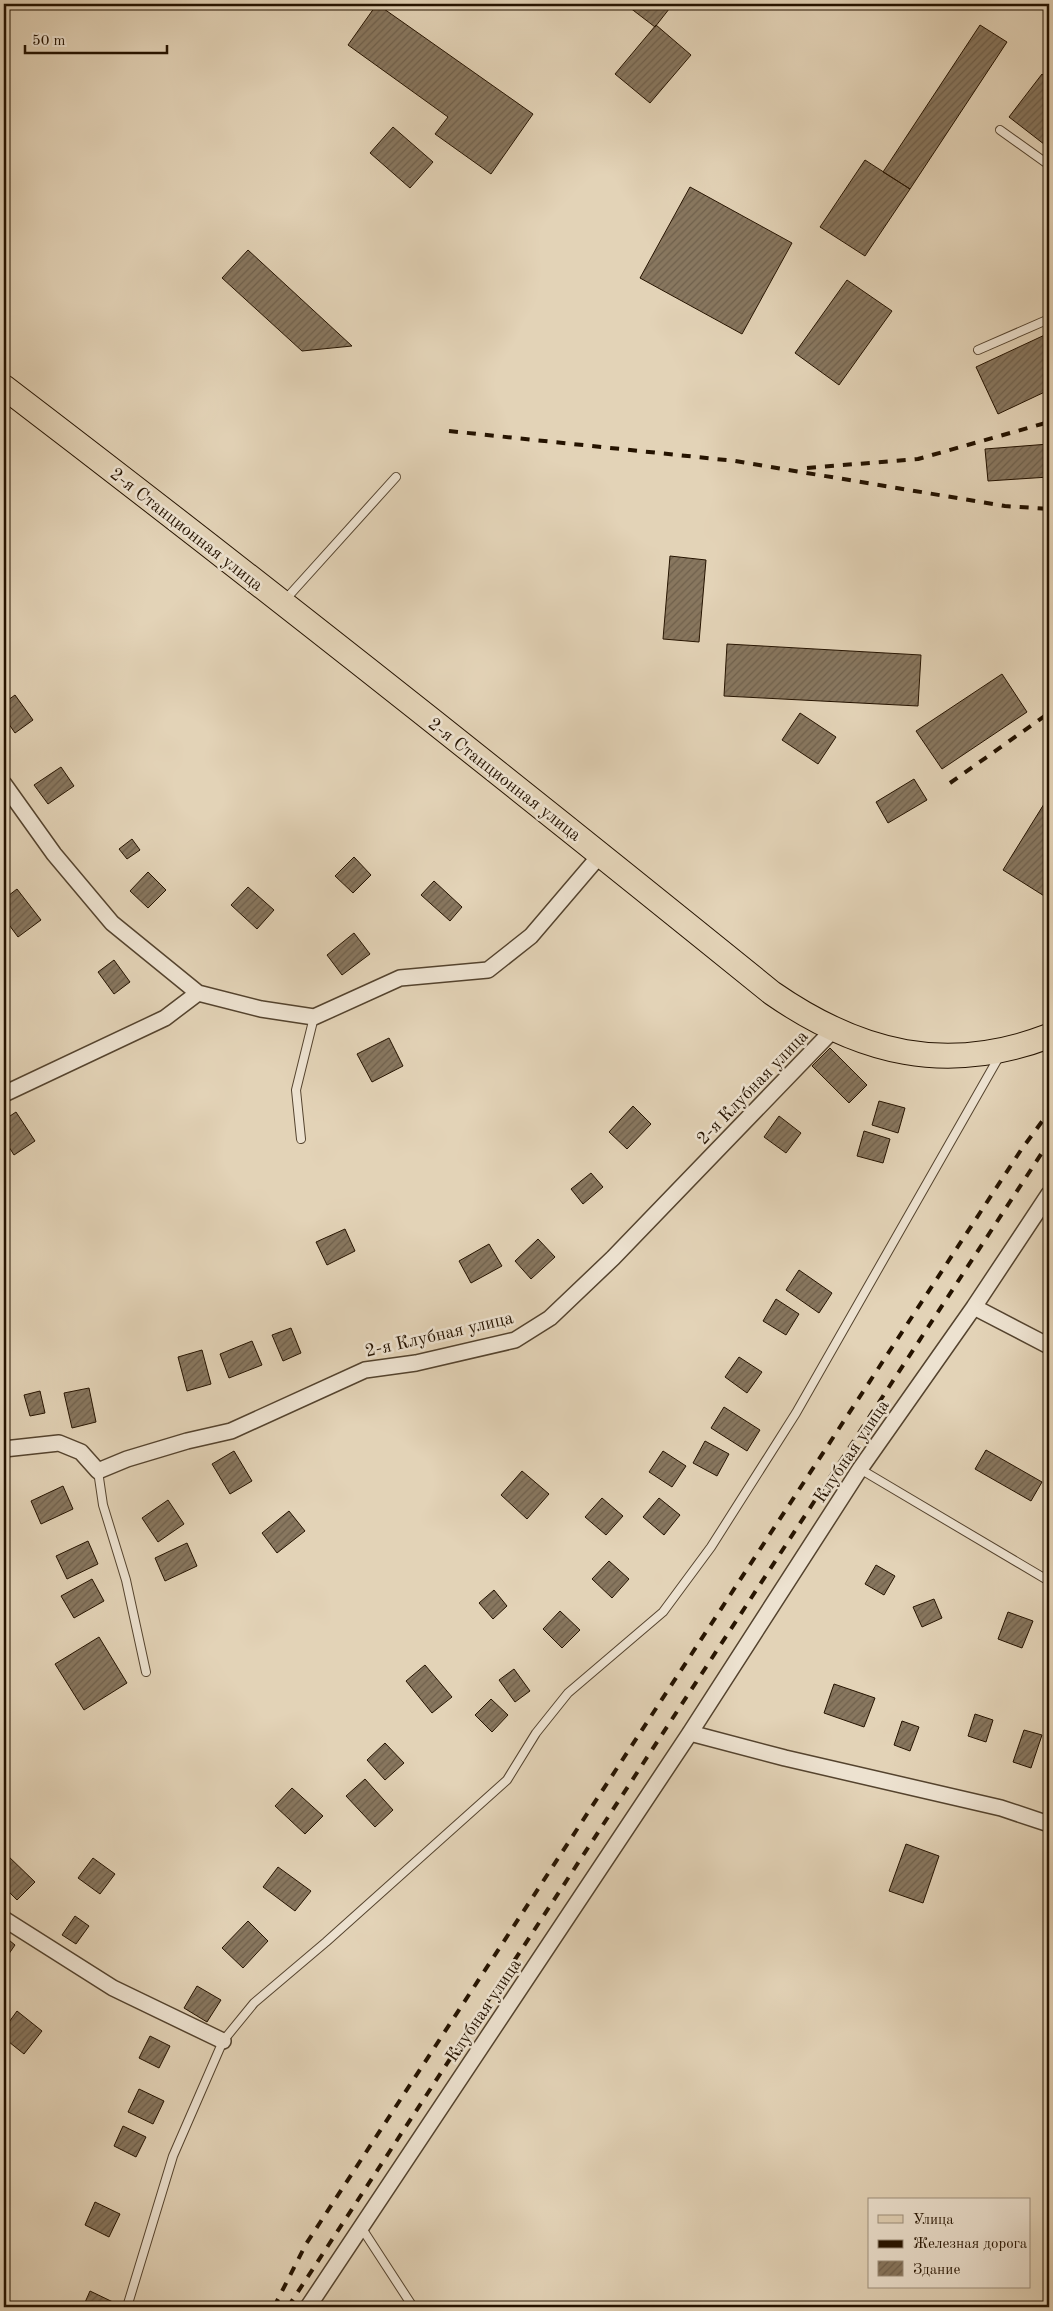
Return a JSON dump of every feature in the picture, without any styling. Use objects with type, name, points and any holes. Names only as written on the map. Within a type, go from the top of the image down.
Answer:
[{"type":"main road","name":"2-я Станционная улица","points":[[4,387],[282,603],[600,854],[772,993],[799,1012],[833,1030],[867,1044],[914,1054],[955,1057],[1002,1051],[1049,1036]]},
{"type":"street","points":[[4,784],[54,854],[112,923],[198,993],[261,1008],[314,1017],[400,978],[488,970],[531,936],[600,854]]},
{"type":"street","points":[[4,1094],[165,1018],[198,993]]},
{"type":"street","name":"2-я Клубная улица","points":[[98,1471],[127,1459],[187,1441],[231,1431],[365,1370],[416,1363],[515,1340],[550,1318],[613,1258],[833,1030]]},
{"type":"street","name":"Клубная улица","points":[[308,2307],[690,1733],[860,1469],[974,1307],[1049,1194]]},
{"type":"street","points":[[974,1307],[1049,1346]]},
{"type":"street","points":[[4,1449],[59,1443],[81,1452],[98,1471]]},
{"type":"street","points":[[690,1733],[785,1758],[1001,1808],[1049,1824]]},
{"type":"street","points":[[4,1919],[113,1988],[223,2041]]},
{"type":"lane","points":[[1000,130],[1049,165]]},
{"type":"lane","points":[[978,350],[1049,319]]},
{"type":"lane","points":[[282,603],[396,477]]},
{"type":"lane","points":[[301,1139],[296,1090],[314,1017]]},
{"type":"lane","points":[[127,2307],[173,2156],[223,2041],[254,2003],[326,1942],[507,1780],[536,1733],[568,1693],[663,1612],[711,1547],[796,1413],[1002,1051]]},
{"type":"lane","points":[[860,1469],[1049,1581]]},
{"type":"lane","points":[[98,1471],[102,1505],[126,1580],[146,1672]]},
{"type":"lane","points":[[361,2227],[413,2307]]},
{"type":"building","points":[[377,4],[533,114],[491,174],[435,134],[448,117],[348,45]]},
{"type":"building","points":[[625,4],[673,4],[655,27]]},
{"type":"building","points":[[656,25],[691,55],[650,103],[615,74]]},
{"type":"building","points":[[980,25],[1007,42],[910,189],[883,172]]},
{"type":"building","points":[[1042,74],[1049,80],[1049,148],[1009,117]]},
{"type":"building","points":[[393,127],[433,162],[410,188],[370,153]]},
{"type":"building","points":[[865,160],[910,189],[865,256],[820,227]]},
{"type":"building","points":[[690,187],[792,243],[742,334],[640,278]]},
{"type":"building","points":[[248,250],[352,346],[302,351],[222,278]]},
{"type":"building","points":[[847,280],[892,311],[839,385],[795,353]]},
{"type":"building","points":[[1049,333],[1049,390],[998,414],[976,367]]},
{"type":"building","points":[[1049,444],[1049,477],[988,481],[985,449]]},
{"type":"building","points":[[670,556],[706,560],[699,642],[663,639]]},
{"type":"building","points":[[727,644],[921,655],[918,706],[724,696]]},
{"type":"building","points":[[1002,674],[1027,712],[942,769],[916,731]]},
{"type":"building","points":[[15,695],[33,720],[15,733],[4,717],[4,703]]},
{"type":"building","points":[[800,713],[836,737],[818,764],[782,740]]},
{"type":"building","points":[[61,767],[74,786],[48,804],[34,785]]},
{"type":"building","points":[[914,779],[927,800],[888,823],[876,802]]},
{"type":"building","points":[[1049,796],[1049,899],[1003,870]]},
{"type":"building","points":[[132,839],[140,850],[127,859],[119,849]]},
{"type":"building","points":[[354,857],[371,875],[353,893],[335,876]]},
{"type":"building","points":[[148,872],[166,890],[148,908],[130,891]]},
{"type":"building","points":[[434,881],[462,907],[450,921],[421,895]]},
{"type":"building","points":[[248,887],[274,910],[257,929],[231,905]]},
{"type":"building","points":[[17,889],[41,920],[18,937],[4,918],[4,899]]},
{"type":"building","points":[[354,933],[370,954],[342,975],[327,955]]},
{"type":"building","points":[[114,960],[130,982],[114,994],[98,972]]},
{"type":"building","points":[[389,1038],[403,1066],[372,1082],[357,1054]]},
{"type":"building","points":[[830,1048],[867,1085],[849,1103],[812,1066]]},
{"type":"building","points":[[879,1101],[905,1108],[898,1133],[872,1125]]},
{"type":"building","points":[[633,1106],[651,1124],[627,1149],[609,1132]]},
{"type":"building","points":[[16,1112],[35,1141],[14,1155],[4,1139],[4,1120]]},
{"type":"building","points":[[779,1116],[801,1133],[786,1153],[764,1137]]},
{"type":"building","points":[[864,1131],[890,1139],[883,1163],[857,1156]]},
{"type":"building","points":[[591,1173],[603,1187],[583,1204],[571,1189]]},
{"type":"building","points":[[345,1229],[355,1251],[327,1265],[316,1242]]},
{"type":"building","points":[[538,1239],[555,1257],[531,1279],[515,1261]]},
{"type":"building","points":[[489,1244],[502,1266],[471,1283],[459,1261]]},
{"type":"building","points":[[799,1270],[832,1293],[819,1313],[786,1290]]},
{"type":"building","points":[[776,1299],[799,1314],[786,1335],[763,1321]]},
{"type":"building","points":[[291,1328],[301,1353],[283,1361],[272,1335]]},
{"type":"building","points":[[252,1341],[262,1365],[229,1378],[220,1354]]},
{"type":"building","points":[[202,1350],[211,1384],[187,1391],[178,1357]]},
{"type":"building","points":[[739,1357],[762,1372],[747,1393],[725,1377]]},
{"type":"building","points":[[89,1388],[96,1422],[72,1428],[64,1393]]},
{"type":"building","points":[[40,1391],[45,1413],[30,1416],[24,1395]]},
{"type":"building","points":[[724,1407],[760,1430],[747,1451],[711,1428]]},
{"type":"building","points":[[705,1441],[729,1454],[717,1476],[693,1463]]},
{"type":"building","points":[[986,1450],[1042,1482],[1031,1501],[975,1469]]},
{"type":"building","points":[[234,1451],[252,1481],[230,1494],[212,1464]]},
{"type":"building","points":[[663,1451],[686,1466],[672,1487],[649,1472]]},
{"type":"building","points":[[522,1471],[549,1494],[527,1519],[501,1495]]},
{"type":"building","points":[[63,1486],[73,1509],[41,1524],[31,1501]]},
{"type":"building","points":[[602,1498],[623,1516],[606,1535],[585,1517]]},
{"type":"building","points":[[659,1498],[680,1515],[664,1535],[643,1517]]},
{"type":"building","points":[[168,1500],[184,1524],[158,1542],[142,1518]]},
{"type":"building","points":[[289,1511],[305,1531],[277,1553],[262,1533]]},
{"type":"building","points":[[88,1541],[98,1564],[67,1579],[56,1556]]},
{"type":"building","points":[[187,1543],[197,1566],[165,1581],[155,1558]]},
{"type":"building","points":[[609,1561],[629,1579],[612,1598],[592,1579]]},
{"type":"building","points":[[876,1565],[895,1576],[884,1595],[865,1584]]},
{"type":"building","points":[[92,1579],[104,1601],[74,1618],[61,1596]]},
{"type":"building","points":[[494,1590],[507,1606],[493,1619],[479,1603]]},
{"type":"building","points":[[934,1599],[942,1618],[922,1627],[913,1607]]},
{"type":"building","points":[[560,1611],[580,1630],[562,1648],[543,1629]]},
{"type":"building","points":[[1008,1612],[1033,1621],[1022,1648],[998,1639]]},
{"type":"building","points":[[99,1637],[127,1683],[84,1710],[55,1664]]},
{"type":"building","points":[[425,1665],[452,1697],[432,1713],[406,1681]]},
{"type":"building","points":[[514,1669],[530,1691],[515,1702],[499,1680]]},
{"type":"building","points":[[834,1684],[875,1698],[864,1727],[824,1713]]},
{"type":"building","points":[[491,1699],[508,1715],[492,1732],[475,1715]]},
{"type":"building","points":[[975,1714],[993,1720],[986,1742],[968,1736]]},
{"type":"building","points":[[902,1721],[919,1727],[910,1751],[894,1745]]},
{"type":"building","points":[[1024,1730],[1042,1735],[1031,1768],[1013,1762]]},
{"type":"building","points":[[385,1743],[404,1763],[385,1780],[367,1760]]},
{"type":"building","points":[[365,1779],[393,1810],[375,1827],[346,1796]]},
{"type":"building","points":[[292,1788],[323,1816],[305,1834],[275,1806]]},
{"type":"building","points":[[906,1844],[939,1856],[923,1903],[889,1891]]},
{"type":"building","points":[[6,1854],[35,1882],[17,1900],[4,1887],[4,1856]]},
{"type":"building","points":[[93,1858],[115,1874],[100,1894],[78,1878]]},
{"type":"building","points":[[278,1867],[311,1891],[295,1911],[263,1887]]},
{"type":"building","points":[[75,1916],[89,1926],[76,1944],[62,1935]]},
{"type":"building","points":[[248,1921],[268,1941],[243,1968],[222,1948]]},
{"type":"building","points":[[4,1936],[15,1945],[4,1961]]},
{"type":"building","points":[[197,1986],[221,2000],[207,2022],[184,2008]]},
{"type":"building","points":[[17,2011],[42,2031],[24,2054],[4,2038],[4,2029]]},
{"type":"building","points":[[150,2036],[170,2046],[159,2068],[139,2058]]},
{"type":"building","points":[[139,2089],[164,2101],[153,2124],[128,2112]]},
{"type":"building","points":[[123,2126],[146,2137],[136,2157],[114,2146]]},
{"type":"building","points":[[95,2202],[120,2214],[109,2237],[85,2225]]},
{"type":"building","points":[[90,2291],[115,2303],[113,2307],[83,2307]]},
{"type":"railway","points":[[807,468],[918,459],[1049,422]]},
{"type":"railway","points":[[449,431],[735,461],[1005,506],[1049,509]]},
{"type":"railway","points":[[950,783],[1049,713]]},
{"type":"railway","points":[[274,2307],[306,2244],[1021,1150],[1049,1112]]},
{"type":"railway","points":[[288,2307],[1049,1142]]}]
